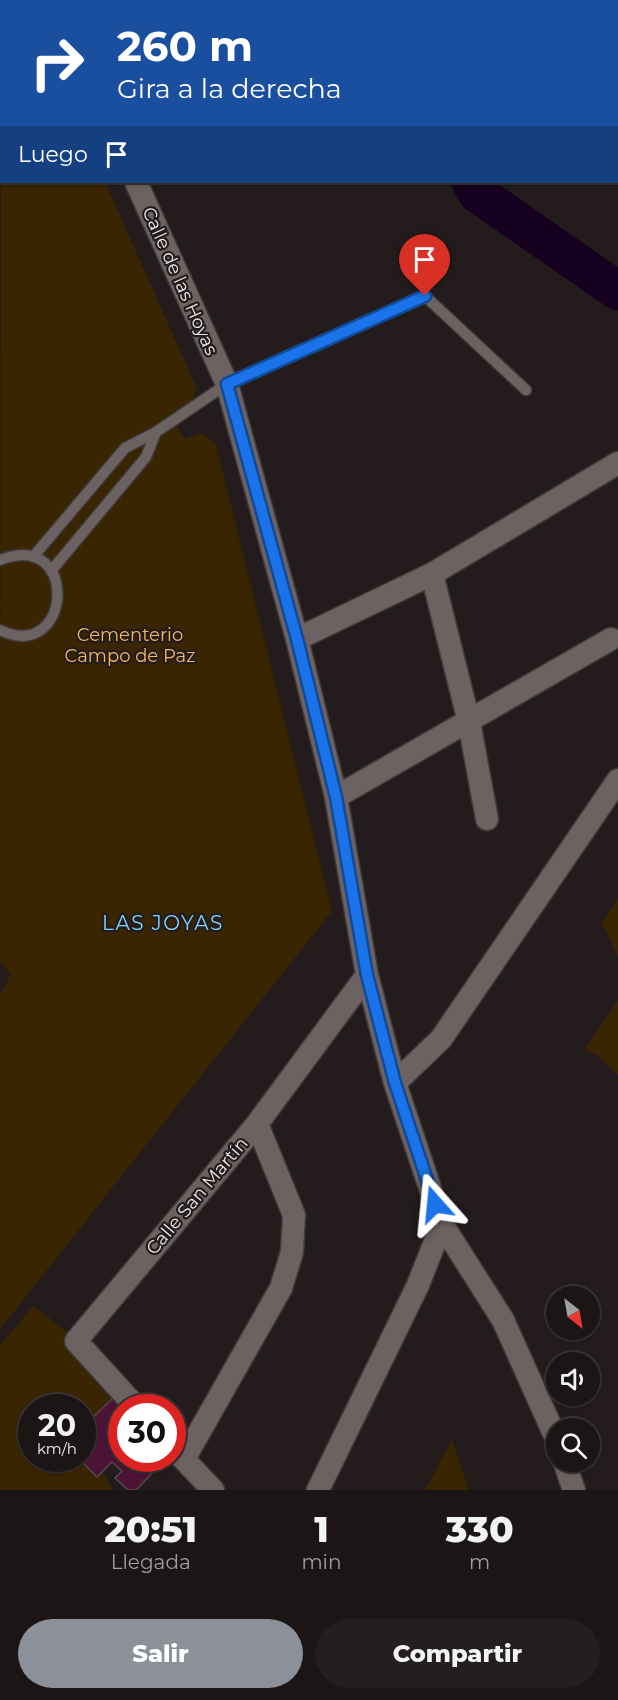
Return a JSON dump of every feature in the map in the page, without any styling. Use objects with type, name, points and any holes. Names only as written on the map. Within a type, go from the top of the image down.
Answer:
[{"type":"street","name":"Calle de las Hoyas","points":[[136,183],[227,384],[297,639],[336,797],[367,975],[395,1083],[442,1224],[503,1320],[547,1418]]},
{"type":"street","points":[[297,639],[432,574],[618,463]]},
{"type":"street","points":[[432,574],[469,722],[487,819]]},
{"type":"street","points":[[336,797],[611,639]]},
{"type":"street","points":[[395,1083],[441,1039],[618,780]]},
{"type":"street","name":"Calle San Martín","points":[[124,1394],[76,1341],[257,1124],[367,975]]},
{"type":"street","points":[[186,1440],[281,1288],[292,1252],[294,1215],[257,1124]]},
{"type":"street","points":[[318,1490],[418,1285],[442,1224]]},
{"type":"street","points":[[186,1461],[213,1490]]},
{"type":"street","points":[[568,1472],[574,1490]]},
{"type":"lane","points":[[33,557],[125,448],[156,432],[227,384],[425,296],[526,390]]},
{"type":"lane","points":[[51,570],[146,457],[156,432]]},
{"type":"lane","points":[[0,560],[10,556],[33,557],[51,570],[57,580],[59,603],[48,623],[28,634],[17,635],[0,630]]},
{"type":"green space","name":"Cementerio Campo de Paz","points":[[1,183],[105,183],[197,389],[191,405],[172,416],[184,439],[203,433],[216,445],[332,911],[0,1329],[0,996],[11,974],[0,962]]},
{"type":"green space","points":[[618,898],[618,957],[602,923]]},
{"type":"green space","points":[[618,1000],[618,1075],[598,1056],[585,1049]]},
{"type":"green space","points":[[34,1306],[73,1337],[73,1354],[111,1394],[108,1394],[108,1410],[96,1437],[96,1394],[18,1394],[18,1472],[96,1472],[96,1462],[113,1490],[0,1490],[0,1345]]},
{"type":"green space","points":[[452,1440],[469,1490],[425,1490]]},
{"type":"building","points":[[108,1403],[108,1466],[97,1477],[92,1472],[96,1472],[96,1414]]},
{"type":"building","points":[[121,1472],[153,1472],[136,1490],[128,1490],[115,1478]]},
{"type":"waterway","points":[[472,183],[477,193],[618,291]]},
{"type":"district","name":"LAS JOYAS","points":[[163,923]]},
{"type":"route","points":[[425,296],[227,384],[297,639],[336,797],[367,975],[395,1083],[435,1204]]}]
